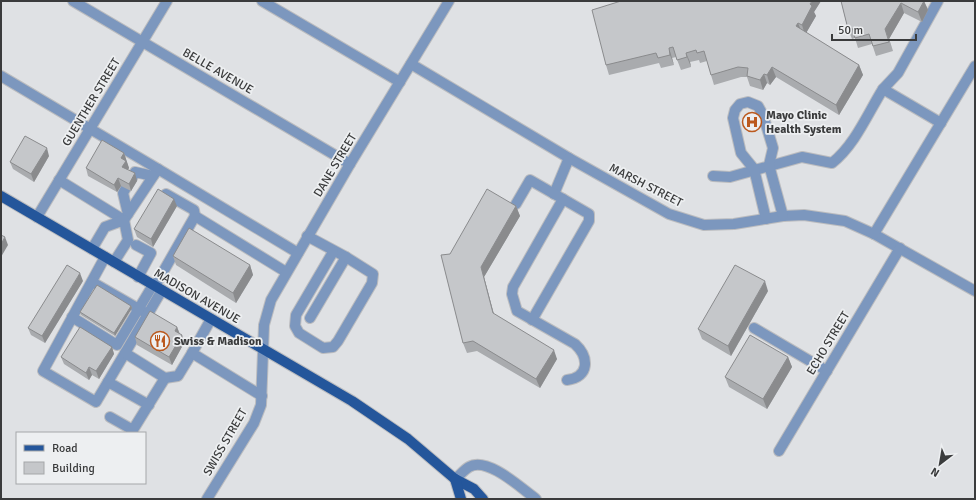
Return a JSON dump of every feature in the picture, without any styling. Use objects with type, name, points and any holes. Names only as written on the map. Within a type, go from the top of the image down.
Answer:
[{"type":"main road","name":"MADISON AVENUE","points":[[1,196],[352,401],[408,439],[455,480],[474,489],[483,499]]},
{"type":"main road","points":[[455,480],[461,499]]},
{"type":"street","name":"BELLE AVENUE","points":[[73,1],[350,164]]},
{"type":"street","name":"GUENTHER STREET","points":[[37,217],[167,1]]},
{"type":"street","points":[[262,1],[400,82]]},
{"type":"street","name":"DANE STREET","points":[[263,349],[266,319],[271,300],[307,236],[449,1]]},
{"type":"street","points":[[713,176],[730,177],[802,157],[832,163],[848,146],[883,89],[898,73],[938,1]]},
{"type":"street","name":"MARSH STREET","points":[[411,64],[569,158],[669,214],[704,225],[734,224],[783,216],[804,215],[845,221],[874,234],[975,291]]},
{"type":"street","points":[[874,234],[975,66]]},
{"type":"street","points":[[1,76],[90,129],[156,173],[298,253]]},
{"type":"street","points":[[883,89],[941,122]]},
{"type":"street","points":[[766,219],[754,170],[741,153],[733,118],[735,110],[740,104],[748,102],[758,106],[763,115],[773,148],[769,165],[783,216]]},
{"type":"street","points":[[554,194],[569,158]]},
{"type":"street","points":[[132,178],[135,172],[156,173]]},
{"type":"street","points":[[92,249],[105,227],[126,217],[156,173]]},
{"type":"street","points":[[59,180],[126,217]]},
{"type":"street","points":[[516,204],[530,180],[589,214],[589,221],[532,320]]},
{"type":"street","points":[[126,188],[123,193],[128,240],[92,282],[43,371],[96,402],[148,314],[157,287],[195,216],[194,210],[166,194]]},
{"type":"street","points":[[563,199],[513,287],[512,294],[517,311],[575,344],[581,350],[585,364],[583,372],[580,376],[567,380]]},
{"type":"street","points":[[195,216],[286,272]]},
{"type":"street","points":[[307,236],[333,252],[346,257],[373,274],[372,284],[338,341],[333,347],[323,348],[299,333],[295,326],[295,320],[296,315],[333,252]]},
{"type":"street","points":[[136,245],[151,253],[138,276]]},
{"type":"street","name":"ECHO STREET","points":[[779,451],[900,248]]},
{"type":"street","points":[[310,318],[346,257]]},
{"type":"street","points":[[92,282],[122,301],[148,314]]},
{"type":"street","points":[[72,317],[88,323],[117,345],[138,310],[157,287]]},
{"type":"street","points":[[125,353],[165,378],[178,376],[211,319]]},
{"type":"street","points":[[754,328],[827,371]]},
{"type":"street","name":"SWISS STREET","points":[[207,499],[254,423],[261,405],[263,349]]},
{"type":"street","points":[[192,353],[262,396]]},
{"type":"street","points":[[110,417],[132,431],[165,378]]},
{"type":"street","points":[[108,382],[149,405]]},
{"type":"street","points":[[455,480],[470,467],[482,464],[500,473],[536,499]]},
{"type":"building","points":[[621,1],[812,1],[810,4],[812,6],[802,25],[798,23],[796,26],[859,65],[836,105],[772,67],[767,75],[764,74],[760,80],[747,76],[748,68],[738,67],[711,75],[704,51],[697,53],[696,50],[686,53],[687,57],[677,60],[673,47],[669,48],[670,55],[658,58],[656,53],[606,65],[592,10]]},
{"type":"building","points":[[841,1],[924,1],[918,12],[901,3],[885,29],[889,42],[873,46],[869,34],[855,38],[852,28],[848,29]]},
{"type":"building","points":[[25,136],[47,148],[31,174],[10,162]]},
{"type":"building","points":[[102,140],[124,153],[121,158],[126,161],[122,167],[135,173],[129,184],[118,178],[114,185],[86,168]]},
{"type":"building","points":[[158,189],[174,199],[151,239],[134,229]]},
{"type":"building","points":[[487,189],[516,206],[481,267],[493,313],[554,350],[536,379],[473,341],[463,343],[441,255],[450,254]]},
{"type":"building","points":[[189,228],[250,265],[233,293],[173,256]]},
{"type":"building","points":[[1,235],[5,237],[1,244]]},
{"type":"building","points":[[67,265],[80,273],[42,336],[28,328]]},
{"type":"building","points":[[735,265],[765,281],[728,346],[698,329]]},
{"type":"building","points":[[97,285],[131,306],[114,333],[80,312]]},
{"type":"building","name":"Swiss & Madison","points":[[150,311],[177,327],[175,331],[182,335],[169,357],[135,337]]},
{"type":"building","points":[[80,327],[112,347],[96,371],[89,367],[86,373],[61,357]]},
{"type":"building","points":[[750,335],[788,357],[763,399],[725,377]]},
{"type":"place","name":"Mayo Clinic Health System","points":[[752,122]]},
{"type":"place","name":"Swiss & Madison","points":[[160,341]]}]
